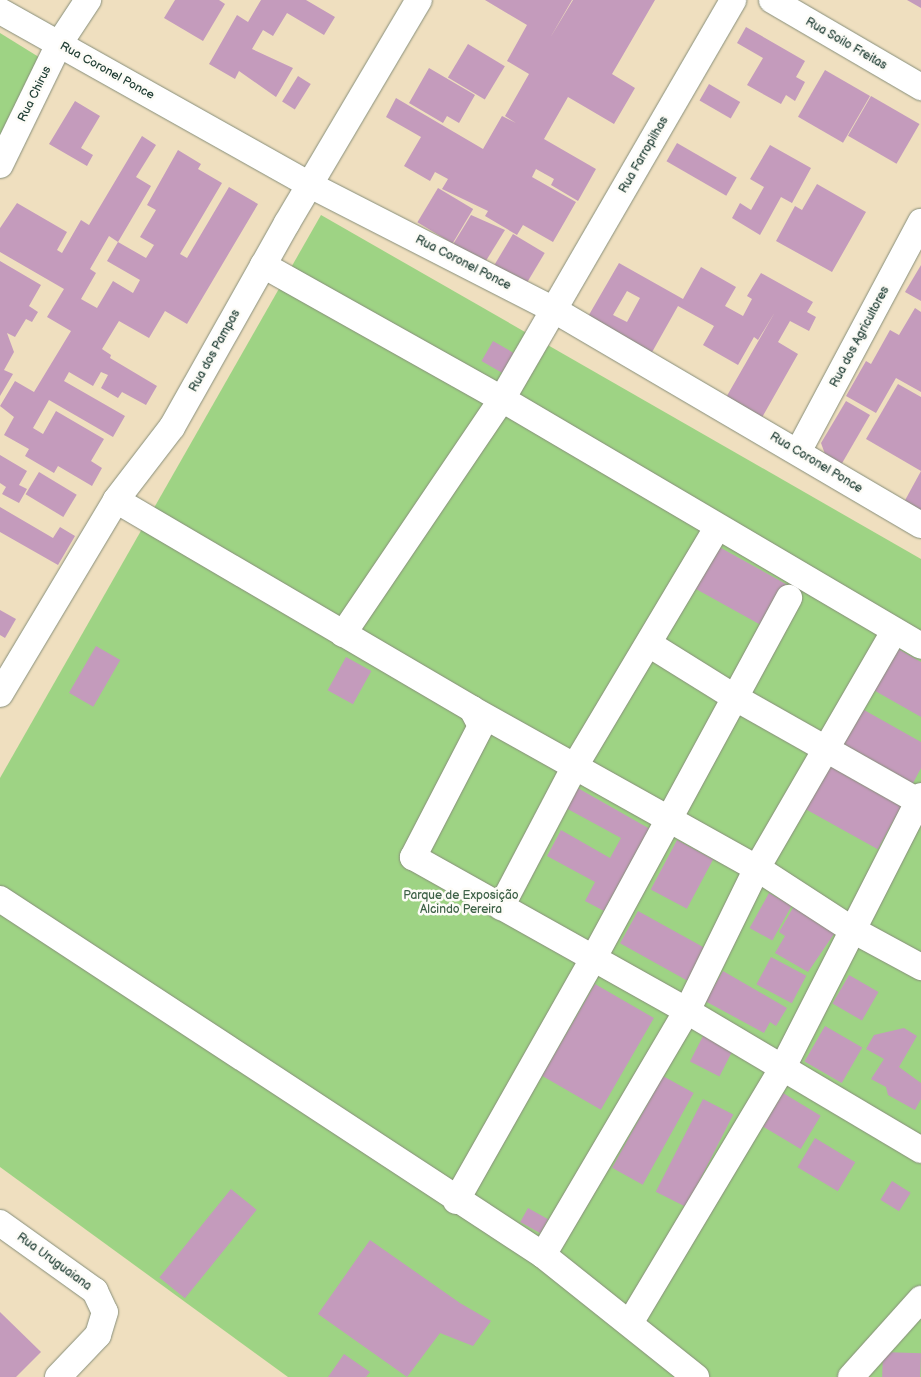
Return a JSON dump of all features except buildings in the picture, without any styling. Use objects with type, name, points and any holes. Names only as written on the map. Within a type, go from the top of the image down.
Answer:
[{"type":"street","name":"Rua Chirus","points":[[0,165],[59,44],[88,0]]},
{"type":"street","name":"Rua dos Pampas","points":[[0,694],[116,500],[172,426],[263,265],[420,0]]},
{"type":"street","name":"Rua Farropilhas","points":[[343,634],[502,399],[556,311],[733,0]]},
{"type":"street","name":"Rua Soilo Freitas","points":[[772,0],[921,87]]},
{"type":"street","name":"Rua Coronel Ponce","points":[[1,12],[310,185],[556,311],[921,525]]},
{"type":"street","name":"Rua dos Agricultores","points":[[798,452],[921,222]]},
{"type":"street","points":[[263,265],[502,399],[717,528],[921,646]]},
{"type":"street","points":[[116,500],[472,709],[756,868],[852,929],[921,967]]},
{"type":"street","points":[[501,907],[575,766],[650,644],[717,528]]},
{"type":"street","points":[[456,1201],[593,959],[789,598]]},
{"type":"street","points":[[543,1255],[687,1011],[756,868],[894,632]]},
{"type":"street","points":[[630,1323],[784,1066],[852,929],[920,800],[824,749],[734,697],[650,644]]},
{"type":"street","points":[[472,709],[481,726],[413,857],[784,1066],[921,1150]]},
{"type":"street","points":[[0,899],[456,1201],[543,1255],[696,1377]]},
{"type":"street","name":"Rua Uruguaiana","points":[[0,1223],[95,1291],[105,1312],[98,1335],[58,1377]]},
{"type":"street","points":[[850,1377],[921,1299]]},
{"type":"green space","points":[[0,33],[42,59],[0,136]]},
{"type":"green space","name":"Parque de Exposição Alcindo Pereira","points":[[321,215],[921,559],[921,1377],[288,1377],[0,1167],[0,778]]}]
